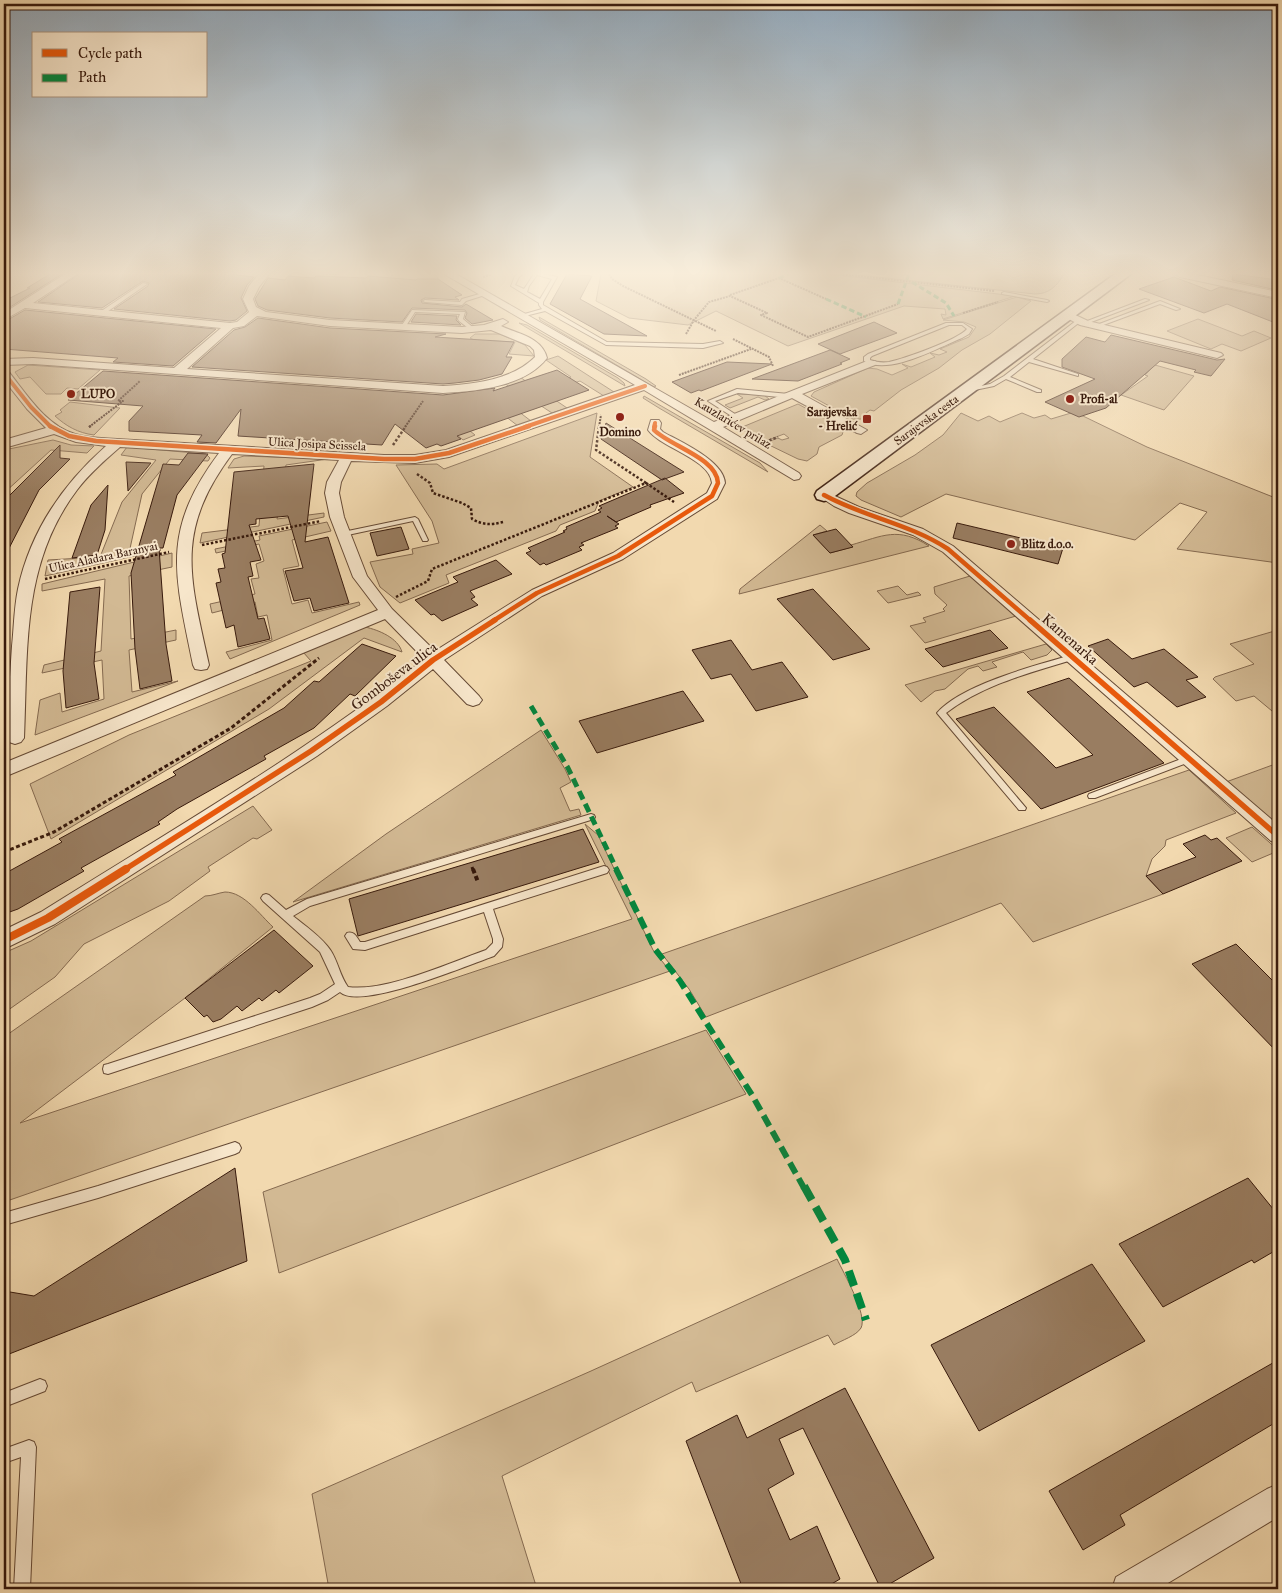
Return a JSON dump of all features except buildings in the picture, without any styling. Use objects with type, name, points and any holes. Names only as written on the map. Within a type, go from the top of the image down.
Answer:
[{"type":"main road","name":"Sarajevska cesta","points":[[824,495],[967,390],[1033,348]]},
{"type":"street","points":[[176,372],[204,348]]},
{"type":"street","points":[[4,362],[33,361],[431,390],[462,390],[524,372],[538,362],[541,353],[537,348]]},
{"type":"street","name":"Kauzlarićev prilaz","points":[[580,348],[646,386],[794,476]]},
{"type":"street","points":[[1188,348],[1216,355]]},
{"type":"street","points":[[713,427],[871,363]]},
{"type":"street","name":"Ulica Josipa Seissela","points":[[4,373],[54,430],[74,438],[117,443],[384,459],[415,459],[449,453],[646,386]]},
{"type":"street","points":[[791,395],[861,430]]},
{"type":"street","name":"Gomboševa ulica","points":[[4,940],[48,918],[311,751],[381,702],[433,660],[548,587],[618,556],[712,496],[718,487],[719,480],[715,474],[707,464],[659,435],[654,430],[655,423]]},
{"type":"street","points":[[4,444],[54,430]]},
{"type":"street","points":[[15,738],[23,603],[25,583],[31,565],[68,492],[84,473],[117,443]]},
{"type":"street","points":[[201,665],[191,614],[184,549],[190,514],[205,482],[228,450]]},
{"type":"street","points":[[347,457],[334,482],[332,493],[337,517],[360,578],[388,606],[433,660],[473,700]]},
{"type":"street","name":"Kamenarka","points":[[824,495],[841,506],[911,530],[942,544],[1278,836]]},
{"type":"street","points":[[4,770],[388,606]]},
{"type":"street","points":[[1128,1589],[1278,1500]]},
{"type":"lane","points":[[887,348],[870,355],[866,359],[871,363],[884,366],[931,348]]},
{"type":"lane","points":[[967,390],[992,385],[1006,377],[1044,348]]},
{"type":"lane","points":[[1030,360],[1076,375]]},
{"type":"lane","points":[[1006,377],[1039,391]]},
{"type":"lane","points":[[736,417],[711,401],[737,391],[791,395]]},
{"type":"lane","points":[[343,534],[415,519],[425,540]]},
{"type":"lane","points":[[1022,808],[941,714],[958,699],[996,682],[1072,657]]},
{"type":"lane","points":[[1092,796],[1190,759]]},
{"type":"lane","points":[[285,915],[307,903],[591,816]]},
{"type":"lane","points":[[350,936],[353,944],[365,946],[604,870]]},
{"type":"lane","points":[[266,898],[324,949],[331,960],[340,986],[351,994],[368,993],[490,953],[498,944],[498,939],[487,907]]},
{"type":"lane","points":[[108,1069],[312,1002],[324,997],[340,986]]},
{"type":"lane","points":[[4,1219],[98,1192],[235,1148]]},
{"type":"lane","points":[[4,1400],[40,1386]]},
{"type":"lane","points":[[4,1456],[29,1447],[22,1589]]},
{"type":"path","points":[[679,375],[752,349],[768,357],[773,366]]},
{"type":"path","points":[[74,438],[123,401],[118,401],[153,370]]},
{"type":"path","points":[[384,459],[431,390]]},
{"type":"path","points":[[601,414],[596,450],[680,506]]},
{"type":"path","points":[[762,443],[778,437]]},
{"type":"path","points":[[410,471],[430,483],[433,493],[440,498],[459,500],[467,504],[472,508],[472,519],[477,523],[484,525],[503,522]]},
{"type":"path","points":[[388,606],[428,581],[432,569],[646,483]]},
{"type":"path","points":[[193,547],[329,519]]},
{"type":"path","points":[[4,852],[54,832],[231,728],[320,658]]},
{"type":"path","points":[[472,866],[478,882]]},
{"type":"shaded area","points":[[512,348],[528,348],[534,356],[509,354]]},
{"type":"shaded area","points":[[562,348],[567,348],[618,378],[625,386]]},
{"type":"shaded area","points":[[588,348],[593,348],[646,379],[656,386],[654,387]]},
{"type":"shaded area","points":[[965,348],[939,368],[901,390],[874,411],[870,410],[866,413],[869,415],[862,419],[853,419],[811,396],[814,392],[868,368],[877,369],[892,375],[908,368],[902,364],[911,367],[935,357],[930,353],[939,355],[947,352],[940,349]]},
{"type":"shaded area","points":[[1234,348],[1247,348],[1241,351]]},
{"type":"shaded area","points":[[558,356],[614,392],[604,396],[580,381],[545,393],[567,408],[552,413],[529,398],[510,405],[531,421],[518,426],[496,409],[459,422],[475,435],[463,440],[449,428],[455,426],[457,419],[434,419],[433,407],[457,401],[465,406],[471,404],[478,410],[521,395],[504,383],[520,377],[537,389],[571,377],[546,360]]},
{"type":"shaded area","points":[[28,365],[100,370],[78,389],[67,388],[61,394],[46,394],[30,377],[20,379],[15,372]]},
{"type":"shaded area","points":[[1155,365],[1194,376],[1164,410],[1121,395],[1148,376],[1145,375]]},
{"type":"shaded area","points":[[737,394],[764,395],[769,399],[765,400],[758,397],[730,408],[725,405],[743,398]]},
{"type":"shaded area","points":[[644,396],[760,463],[768,472],[659,408],[643,398]]},
{"type":"shaded area","points":[[70,402],[120,408],[94,435],[83,433],[63,423],[55,416],[62,412],[60,410]]},
{"type":"shaded area","points":[[798,404],[844,429],[842,435],[819,447],[817,454],[807,461],[798,459],[765,443],[778,438],[782,440],[789,438],[784,434],[763,442],[740,428]]},
{"type":"shaded area","points":[[597,413],[590,457],[633,487],[599,501],[595,511],[560,525],[556,531],[446,575],[449,583],[400,603],[380,587],[370,562],[413,554],[412,549],[439,543],[432,521],[396,465],[437,464],[444,469]]},
{"type":"shaded area","points":[[961,413],[978,421],[989,416],[1000,422],[1022,413],[1034,418],[1045,415],[1051,419],[1071,413],[1083,416],[1147,447],[1278,499],[1278,563],[1177,549],[1207,512],[1180,503],[1135,540],[946,494],[901,517],[861,500],[856,496],[857,492],[867,483],[915,455],[943,435]]},
{"type":"shaded area","points":[[53,440],[71,445],[94,446],[87,453],[51,450],[4,493],[4,450]]},
{"type":"shaded area","points":[[127,447],[206,454],[210,458],[208,461],[170,459],[142,494],[129,553],[161,550],[45,576],[48,560],[100,557],[122,502],[156,460],[121,455]]},
{"type":"shaded area","points":[[244,456],[328,459],[286,465],[277,519],[324,513],[324,517],[200,543],[202,533],[259,526],[264,466],[228,468],[234,459]]},
{"type":"shaded area","points":[[327,522],[331,531],[292,540],[299,566],[283,569],[292,604],[308,600],[312,613],[359,602],[360,605],[230,659],[226,652],[272,640],[267,615],[258,617],[255,602],[212,613],[210,604],[255,594],[251,579],[259,578],[256,564],[264,561],[259,544],[216,553],[215,549],[260,540],[259,536]]},
{"type":"shaded area","points":[[820,525],[827,531],[813,535],[830,553],[852,547],[851,545],[890,535],[908,536],[929,546],[739,594],[740,589]]},
{"type":"shaded area","points":[[172,553],[172,567],[129,576],[131,639],[176,630],[176,640],[129,650],[132,692],[178,681],[35,735],[40,700],[60,693],[62,712],[104,699],[102,660],[42,673],[44,665],[101,651],[105,579],[42,591],[42,584]]},
{"type":"shaded area","points":[[970,576],[1016,616],[925,643],[910,626],[926,622],[923,618],[945,611],[943,609],[947,605],[935,594],[934,587]]},
{"type":"shaded area","points":[[898,586],[907,595],[918,592],[921,595],[888,603],[877,591]]},
{"type":"shaded area","points":[[365,627],[376,630],[392,639],[402,652],[364,638],[269,709],[51,839],[30,784],[129,735],[311,661],[303,652]]},
{"type":"shaded area","points":[[1278,630],[1278,716],[1254,696],[1236,701],[1213,679],[1254,664],[1230,644]]},
{"type":"shaded area","points":[[1046,644],[1052,650],[1047,655],[1031,660],[1023,652],[992,662],[997,667],[983,671],[978,666],[968,669],[945,689],[935,691],[921,702],[905,685]]},
{"type":"shaded area","points":[[541,730],[571,782],[560,788],[570,811],[579,809],[581,815],[293,902],[386,834]]},
{"type":"shaded area","points":[[1278,763],[1278,828],[1226,782]]},
{"type":"shaded area","points":[[1189,770],[1236,813],[1166,840],[1165,846],[1152,859],[1146,876],[1163,894],[1033,942],[1001,903],[706,1017],[689,989],[662,954]]},
{"type":"shaded area","points":[[253,806],[272,830],[257,839],[253,838],[208,867],[210,871],[169,901],[84,944],[55,977],[4,1013],[4,953],[31,941]]},
{"type":"shaded area","points":[[585,824],[598,835],[653,950],[670,971],[4,1202],[4,1037],[205,896],[225,892],[239,896],[273,927],[185,998],[20,1123],[632,919]]},
{"type":"shaded area","points":[[1252,827],[1278,851],[1252,862],[1226,838]]},
{"type":"shaded area","points":[[706,1030],[746,1094],[279,1273],[263,1192]]},
{"type":"shaded area","points":[[837,1259],[854,1294],[861,1314],[861,1328],[852,1336],[834,1345],[828,1335],[696,1392],[692,1382],[502,1476],[537,1589],[329,1589],[312,1494],[591,1371]]},
{"type":"marked path","points":[[531,706],[568,768],[655,949],[680,981],[752,1095],[845,1260],[866,1320]]},
{"type":"cycle path","points":[[4,373],[46,423],[63,434],[76,438],[117,443],[384,459],[415,459],[449,453],[645,386]]},
{"type":"cycle path","points":[[4,940],[48,918],[311,751],[381,702],[433,660],[537,593],[618,556],[712,496],[718,483],[715,473],[701,460],[659,435],[654,430],[655,423]]},
{"type":"cycle path","points":[[824,495],[854,510],[918,532],[948,549],[1278,836]]},
{"type":"place","name":"LUPO","points":[[71,394]]},
{"type":"place","name":"Profi-al","points":[[1070,399]]},
{"type":"place","name":"Domino","points":[[620,417]]},
{"type":"place","name":"Sarajevska - Hrelić","points":[[867,419]]},
{"type":"place","name":"Blitz d.o.o.","points":[[1011,544]]}]
